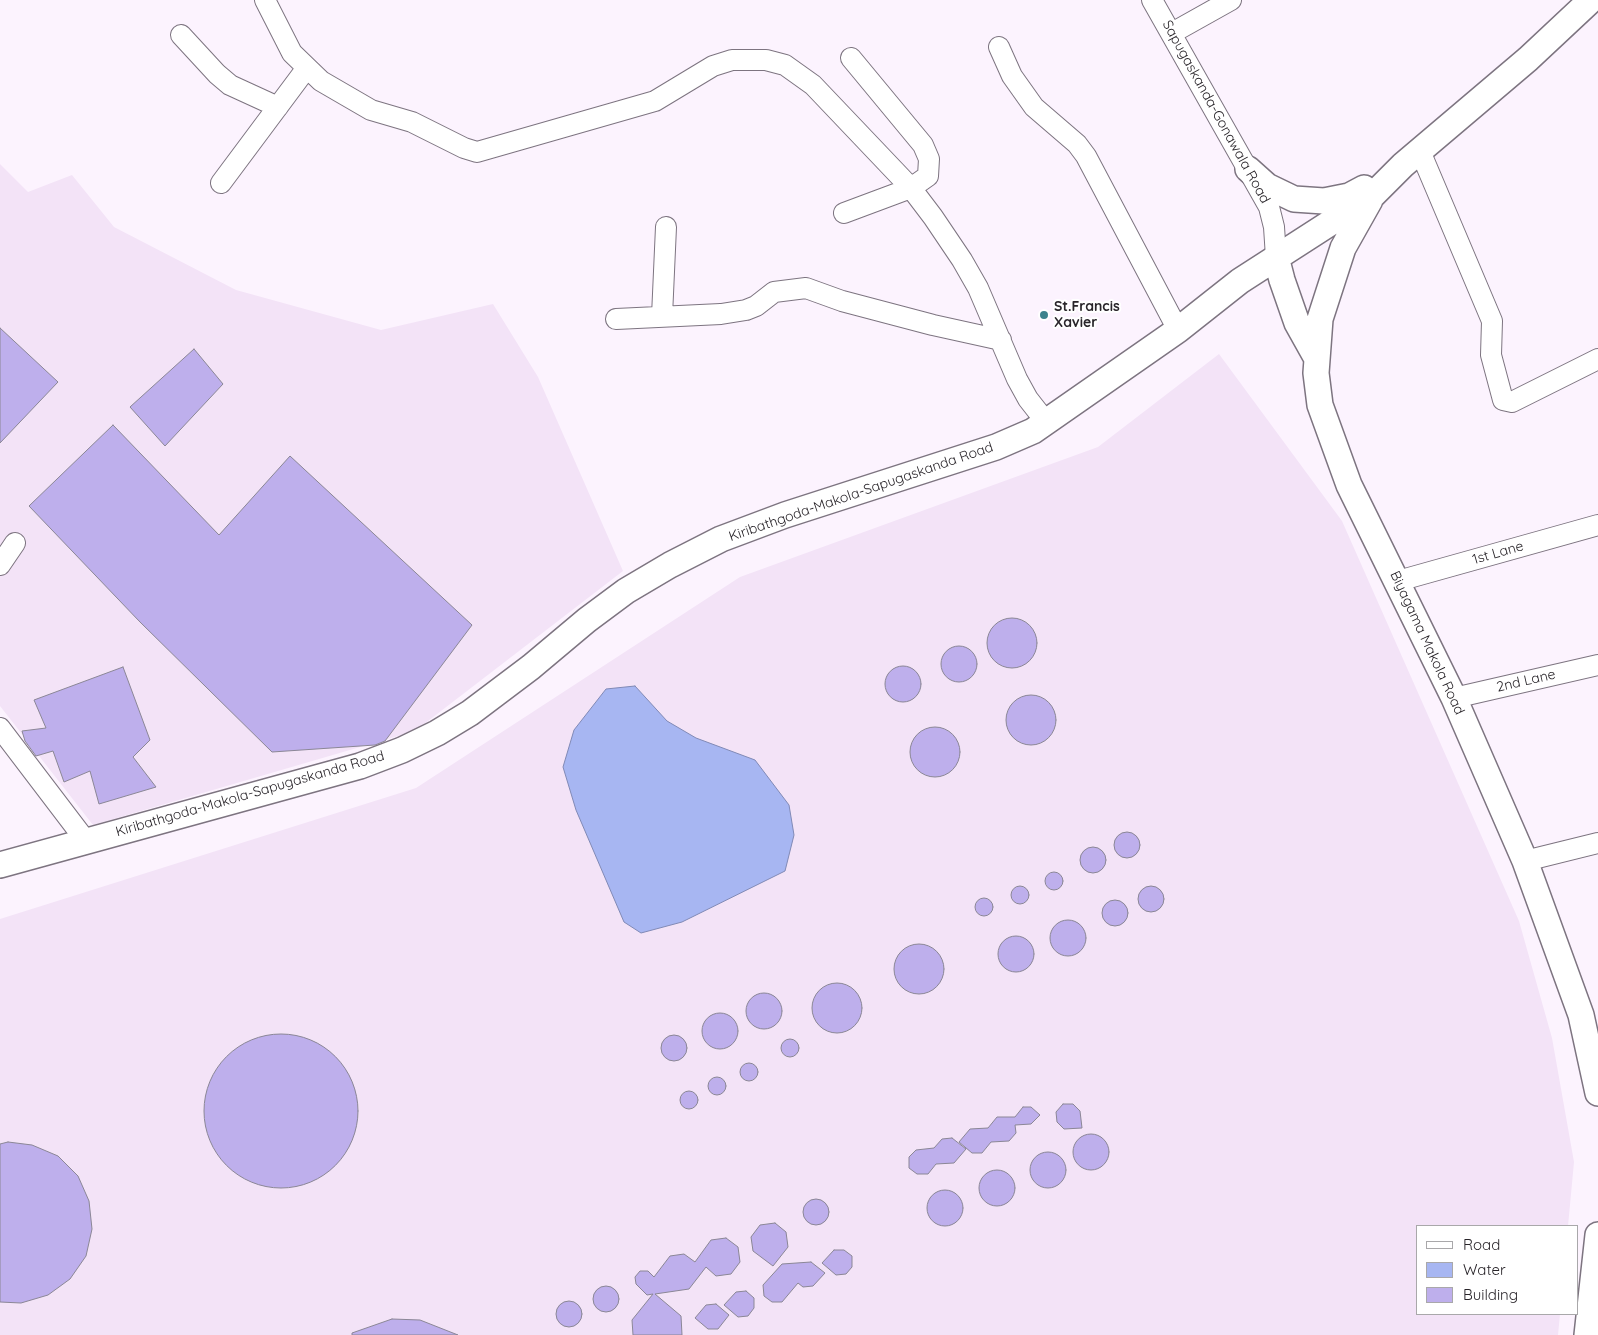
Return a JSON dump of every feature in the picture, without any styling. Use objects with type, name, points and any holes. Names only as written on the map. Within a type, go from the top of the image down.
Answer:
[{"type":"main road","name":"Kiribathgoda-Makola-Sapugaskanda Road","points":[[0,865],[360,766],[402,750],[437,733],[470,713],[531,668],[587,620],[626,591],[670,565],[722,539],[767,522],[996,447],[1033,431],[1178,330],[1240,281],[1372,196],[1411,158],[1528,60],[1580,4]]},
{"type":"main road","points":[[1248,169],[1257,179],[1276,192],[1294,199],[1324,201],[1349,196],[1411,158]]},
{"type":"main road","name":"Biyagama Makola Road","points":[[1372,196],[1354,224],[1333,275],[1320,318],[1316,357],[1317,388],[1327,428],[1349,484],[1454,698],[1525,861],[1581,1015],[1598,1093]]},
{"type":"main road","points":[[1276,257],[1297,323],[1316,357]]},
{"type":"main road","points":[[1587,1335],[1598,1235]]},
{"type":"street","points":[[265,0],[292,53],[306,69],[321,81],[371,110],[412,122],[464,148],[477,152],[655,101],[713,66],[732,60],[766,60],[785,65],[802,75],[911,188],[962,260],[978,288],[1028,399],[1046,422]]},
{"type":"street","name":"Sapugaskanda-Gonawala Road","points":[[1152,0],[1271,212],[1276,257]]},
{"type":"street","points":[[1172,33],[1231,0]]},
{"type":"street","points":[[181,35],[217,74],[230,85],[278,107]]},
{"type":"street","points":[[999,47],[1012,76],[1034,107],[1077,144],[1086,156],[1178,330]]},
{"type":"street","points":[[844,213],[911,188],[928,176],[929,159],[923,145],[851,58]]},
{"type":"street","points":[[221,183],[306,69]]},
{"type":"street","points":[[1411,158],[1492,321],[1491,355],[1503,400],[1512,402],[1598,359]]},
{"type":"street","points":[[662,316],[666,227]]},
{"type":"street","points":[[616,319],[746,310],[756,306],[774,292],[806,288],[842,301],[933,325],[1001,340]]},
{"type":"street","name":"1st Lane","points":[[1398,581],[1598,525]]},
{"type":"street","points":[[0,565],[15,542]]},
{"type":"street","name":"2nd Lane","points":[[1454,698],[1598,665]]},
{"type":"street","points":[[0,728],[86,841]]},
{"type":"street","points":[[1525,861],[1598,843]]},
{"type":"shaded area","points":[[0,164],[28,192],[72,175],[114,227],[236,290],[381,330],[493,304],[538,377],[623,571],[415,731],[93,825],[0,706]]},
{"type":"shaded area","points":[[1219,354],[1342,521],[1519,921],[1552,1038],[1574,1162],[1568,1225],[1416,1225],[1416,1315],[1560,1315],[1558,1335],[0,1335],[0,919],[416,788],[740,577],[1098,447]]},
{"type":"water","points":[[635,686],[667,721],[696,738],[755,760],[789,805],[794,835],[785,871],[682,922],[641,933],[624,922],[576,810],[563,767],[574,730],[606,689]]},
{"type":"building","points":[[0,328],[58,382],[0,443]]},
{"type":"building","points":[[194,349],[223,384],[165,446],[130,407]]},
{"type":"building","points":[[113,425],[219,535],[290,456],[472,625],[385,741],[375,745],[272,752],[140,622],[29,506]]},
{"type":"building","points":[[1007,618],[1017,618],[1030,625],[1037,638],[1037,648],[1030,661],[1017,668],[1007,668],[998,664],[991,657],[987,648],[987,638],[991,629],[998,622]]},
{"type":"building","points":[[959,646],[966,647],[972,651],[976,657],[976,671],[972,677],[966,681],[959,682],[952,681],[946,677],[942,671],[941,664],[942,657],[946,651],[952,647]]},
{"type":"building","points":[[903,666],[910,667],[916,671],[920,677],[920,691],[916,697],[910,701],[903,702],[896,701],[890,697],[886,691],[885,684],[886,677],[890,671],[896,667]]},
{"type":"building","points":[[123,667],[150,740],[133,757],[156,787],[99,804],[90,771],[64,782],[53,751],[36,756],[25,741],[22,731],[46,728],[34,700]]},
{"type":"building","points":[[1026,695],[1036,695],[1049,702],[1056,715],[1056,725],[1049,738],[1036,745],[1026,745],[1017,741],[1010,734],[1006,725],[1006,715],[1010,706],[1017,699]]},
{"type":"building","points":[[930,727],[940,727],[953,734],[960,747],[960,757],[953,770],[940,777],[930,777],[921,773],[914,766],[910,757],[910,747],[914,738],[921,731]]},
{"type":"building","points":[[1127,832],[1136,836],[1140,845],[1136,854],[1127,858],[1118,854],[1114,845],[1118,836]]},
{"type":"building","points":[[1093,847],[1102,851],[1106,860],[1102,869],[1093,873],[1084,869],[1080,860],[1084,851]]},
{"type":"building","points":[[1054,872],[1062,877],[1063,881],[1058,889],[1054,890],[1046,885],[1045,881],[1050,873]]},
{"type":"building","points":[[1020,886],[1026,889],[1029,895],[1026,901],[1020,904],[1014,901],[1011,895],[1014,889]]},
{"type":"building","points":[[1151,886],[1160,890],[1164,899],[1160,908],[1151,912],[1142,908],[1138,899],[1142,890]]},
{"type":"building","points":[[984,898],[992,903],[993,907],[988,915],[984,916],[976,911],[975,907],[980,899]]},
{"type":"building","points":[[1115,900],[1124,904],[1128,913],[1124,922],[1115,926],[1106,922],[1102,913],[1106,904]]},
{"type":"building","points":[[1068,920],[1075,921],[1081,925],[1085,931],[1085,945],[1081,951],[1075,955],[1068,956],[1061,955],[1055,951],[1051,945],[1050,938],[1051,931],[1055,925],[1061,921]]},
{"type":"building","points":[[1016,936],[1023,937],[1029,941],[1033,947],[1033,961],[1029,967],[1023,971],[1016,972],[1009,971],[1003,967],[999,961],[998,954],[999,947],[1003,941],[1009,937]]},
{"type":"building","points":[[914,944],[924,944],[937,951],[944,964],[944,974],[937,987],[924,994],[914,994],[905,990],[898,983],[894,974],[894,964],[898,955],[905,948]]},
{"type":"building","points":[[832,983],[842,983],[855,990],[862,1003],[862,1013],[855,1026],[842,1033],[832,1033],[823,1029],[816,1022],[812,1013],[812,1003],[816,994],[823,987]]},
{"type":"building","points":[[764,993],[771,994],[777,998],[781,1004],[781,1018],[777,1024],[771,1028],[764,1029],[757,1028],[751,1024],[747,1018],[746,1011],[747,1004],[751,998],[757,994]]},
{"type":"building","points":[[720,1013],[727,1014],[733,1018],[737,1024],[737,1038],[733,1044],[727,1048],[720,1049],[713,1048],[707,1044],[703,1038],[702,1031],[703,1024],[707,1018],[713,1014]]},
{"type":"building","points":[[281,1034],[296,1035],[311,1040],[336,1056],[352,1081],[357,1096],[357,1126],[352,1141],[336,1166],[311,1182],[296,1187],[281,1188],[266,1187],[251,1182],[226,1166],[210,1141],[205,1126],[204,1111],[205,1096],[210,1081],[226,1056],[251,1040],[266,1035]]},
{"type":"building","points":[[674,1035],[683,1039],[687,1048],[683,1057],[674,1061],[665,1057],[661,1048],[665,1039]]},
{"type":"building","points":[[790,1039],[796,1042],[799,1048],[796,1054],[790,1057],[784,1054],[781,1048],[784,1042]]},
{"type":"building","points":[[749,1063],[755,1066],[758,1072],[755,1078],[749,1081],[743,1078],[740,1072],[743,1066]]},
{"type":"building","points":[[717,1077],[723,1080],[726,1086],[723,1092],[717,1095],[711,1092],[708,1086],[711,1080]]},
{"type":"building","points":[[689,1091],[695,1094],[698,1100],[695,1106],[689,1109],[683,1106],[680,1100],[683,1094]]},
{"type":"building","points":[[1063,1104],[1073,1104],[1080,1111],[1082,1128],[1064,1129],[1057,1122],[1056,1112]]},
{"type":"building","points":[[1023,1107],[1031,1107],[1040,1115],[1031,1124],[1015,1125],[1016,1133],[1009,1141],[991,1142],[982,1153],[972,1153],[959,1142],[970,1129],[988,1128],[997,1117],[1015,1117]]},
{"type":"building","points":[[1091,1134],[1098,1135],[1104,1139],[1108,1145],[1108,1159],[1104,1165],[1098,1169],[1091,1170],[1084,1169],[1078,1165],[1074,1159],[1073,1152],[1074,1145],[1078,1139],[1084,1135]]},
{"type":"building","points":[[952,1138],[966,1149],[954,1163],[936,1164],[928,1174],[917,1174],[909,1168],[909,1157],[916,1150],[934,1148],[942,1139]]},
{"type":"building","points":[[8,1142],[32,1145],[58,1156],[78,1176],[89,1201],[92,1229],[86,1256],[70,1279],[48,1295],[21,1303],[0,1302],[0,1144]]},
{"type":"building","points":[[1048,1152],[1055,1153],[1061,1157],[1065,1163],[1065,1177],[1061,1183],[1055,1187],[1048,1188],[1041,1187],[1035,1183],[1031,1177],[1030,1170],[1031,1163],[1035,1157],[1041,1153]]},
{"type":"building","points":[[997,1170],[1004,1171],[1010,1175],[1014,1181],[1014,1195],[1010,1201],[1004,1205],[997,1206],[990,1205],[984,1201],[980,1195],[979,1188],[980,1181],[984,1175],[990,1171]]},
{"type":"building","points":[[945,1190],[952,1191],[958,1195],[962,1201],[962,1215],[958,1221],[952,1225],[945,1226],[938,1225],[932,1221],[928,1215],[927,1208],[928,1201],[932,1195],[938,1191]]},
{"type":"building","points":[[816,1199],[825,1203],[829,1212],[825,1221],[816,1225],[807,1221],[803,1212],[807,1203]]},
{"type":"building","points":[[775,1223],[786,1232],[788,1247],[773,1266],[753,1251],[751,1237],[760,1225]]},
{"type":"building","points":[[726,1238],[738,1247],[740,1262],[731,1274],[716,1276],[706,1267],[689,1289],[655,1294],[681,1316],[682,1335],[633,1335],[632,1320],[653,1294],[647,1295],[636,1284],[635,1277],[640,1271],[648,1271],[654,1277],[670,1256],[684,1254],[695,1262],[711,1240]]},
{"type":"building","points":[[834,1250],[844,1250],[852,1256],[852,1267],[846,1274],[836,1275],[822,1263]]},
{"type":"building","points":[[811,1262],[825,1273],[813,1286],[803,1287],[798,1283],[782,1302],[772,1302],[764,1296],[763,1285],[782,1264]]},
{"type":"building","points":[[606,1286],[615,1290],[619,1299],[615,1308],[606,1312],[597,1308],[593,1299],[597,1290]]},
{"type":"building","points":[[746,1291],[754,1298],[754,1308],[748,1316],[738,1317],[724,1305],[736,1292]]},
{"type":"building","points":[[569,1301],[578,1305],[582,1314],[578,1323],[569,1327],[560,1323],[556,1314],[560,1305]]},
{"type":"building","points":[[716,1304],[729,1315],[718,1329],[708,1329],[695,1318],[706,1305]]},
{"type":"building","points":[[392,1319],[420,1320],[458,1335],[352,1335],[352,1333]]},
{"type":"place","name":"St.Francis Xavier","points":[[1044,315]]}]
